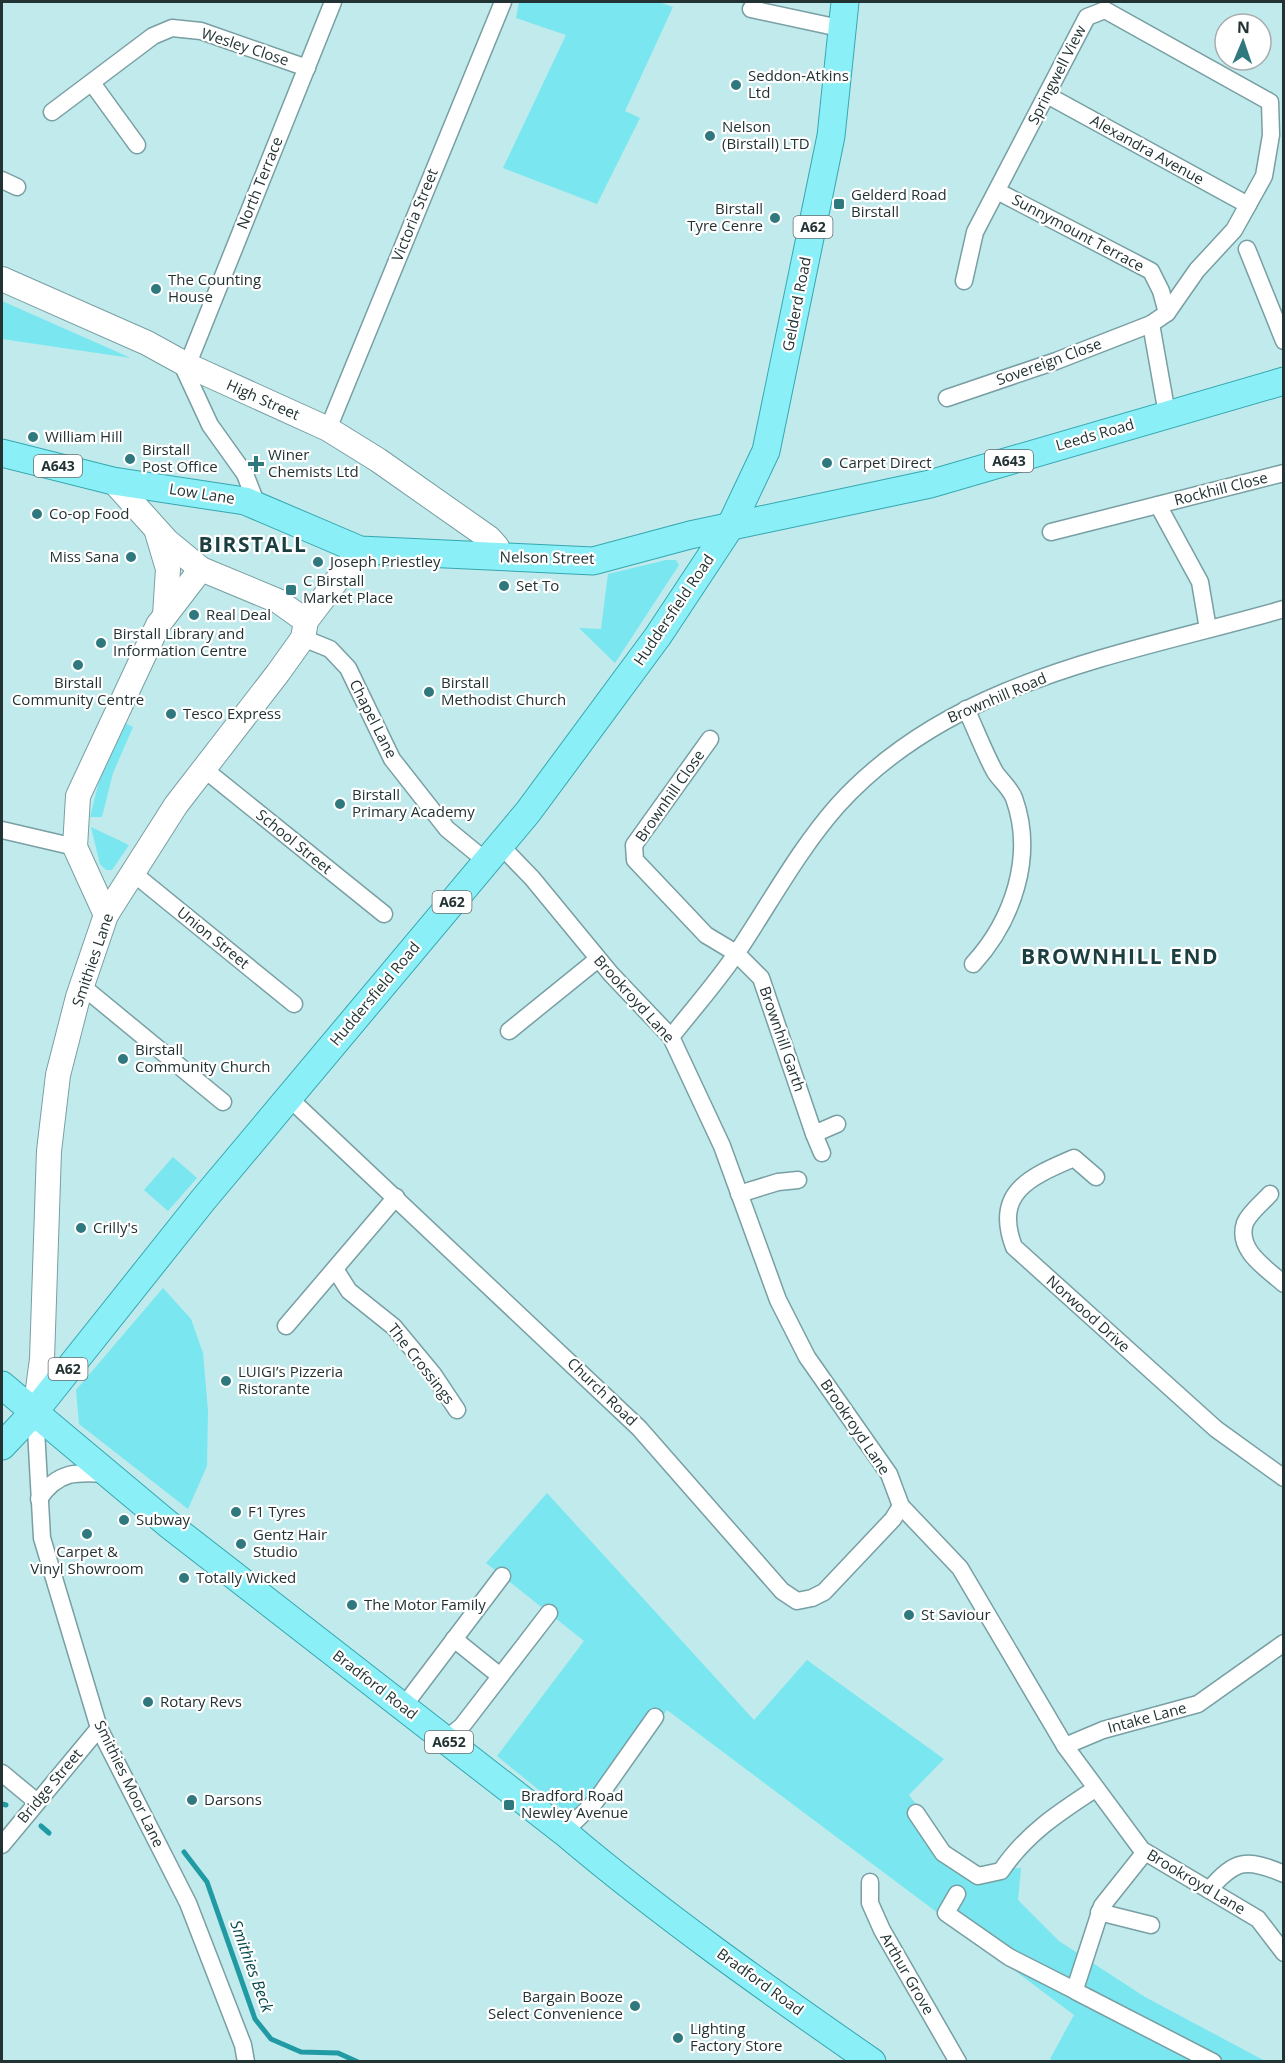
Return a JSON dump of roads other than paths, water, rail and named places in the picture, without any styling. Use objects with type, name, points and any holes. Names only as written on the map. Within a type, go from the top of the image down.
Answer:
[{"type":"main road","name":"Gelderd Road","points":[[730,527],[766,451],[831,136],[844,29],[845,2]]},
{"type":"main road","name":"Leeds Road","points":[[730,527],[930,484],[1284,381]]},
{"type":"main road","name":"Low Lane","points":[[2,453],[113,481],[245,501],[360,550]]},
{"type":"main road","name":"Nelson Street","points":[[360,550],[593,561],[730,527]]},
{"type":"main road","name":"Huddersfield Road","points":[[2,1446],[35,1411],[162,1251],[528,812],[658,636],[730,527]]},
{"type":"main road","name":"Bradford Road","points":[[2,1385],[168,1524],[446,1739],[622,1881],[748,1975],[872,2061]]},
{"type":"street","name":"North Terrace","points":[[187,365],[333,2]]},
{"type":"street","name":"Victoria Street","points":[[328,429],[503,2]]},
{"type":"street","points":[[751,9],[844,29]]},
{"type":"street","name":"Springwell View","points":[[964,281],[975,232],[1087,17],[1104,10],[1270,102],[1271,135],[1264,176],[1234,230],[1197,270],[1167,313],[1150,324]]},
{"type":"street","name":"Wesley Close","points":[[52,112],[153,36],[172,28],[201,31],[307,68]]},
{"type":"street","points":[[92,83],[137,145]]},
{"type":"street","name":"Alexandra Avenue","points":[[1047,95],[1248,205]]},
{"type":"street","points":[[2,180],[17,187]]},
{"type":"street","name":"Sunnymount Terrace","points":[[997,190],[1151,272],[1161,291],[1167,313]]},
{"type":"street","points":[[1248,249],[1284,341]]},
{"type":"street","name":"High Street","points":[[2,279],[147,343],[187,365],[328,429],[378,460],[489,538],[497,547],[498,557]]},
{"type":"street","points":[[1150,324],[1167,414]]},
{"type":"street","name":"Sovereign Close","points":[[948,398],[1056,361],[1150,324]]},
{"type":"street","points":[[187,365],[185,376],[210,425],[245,474],[257,506]]},
{"type":"street","name":"Rockhill Close","points":[[1050,532],[1284,473]]},
{"type":"street","name":"Chapel Lane","points":[[113,481],[156,529],[201,569],[278,601],[305,630],[330,649],[348,668],[392,759],[447,829],[493,853]]},
{"type":"street","name":"Rockhill Close","points":[[1158,505],[1200,582],[1208,628]]},
{"type":"street","points":[[156,529],[168,569],[165,615]]},
{"type":"street","name":"Smithies Lane","points":[[35,1411],[42,1359],[49,1151],[58,1076],[82,986],[106,915],[176,805],[305,630],[360,550]]},
{"type":"street","points":[[106,915],[75,847],[78,796],[158,624],[201,569]]},
{"type":"street","name":"Brownhill Road","points":[[671,1037],[736,953],[791,869],[838,806],[878,767],[947,718],[1033,680],[1208,628],[1284,609]]},
{"type":"street","points":[[966,709],[996,773],[1013,796],[1023,830],[1022,860],[1014,898],[992,944],[973,964]]},
{"type":"street","name":"Brownhill Close","points":[[710,739],[634,845],[635,860],[706,935],[736,953]]},
{"type":"street","name":"School Street","points":[[204,769],[384,914]]},
{"type":"street","points":[[2,830],[75,847]]},
{"type":"street","name":"Brookroyd Lane","points":[[493,853],[532,878],[598,959],[671,1037],[718,1136],[778,1300],[807,1357],[889,1474],[901,1506],[960,1568],[1065,1746],[1095,1789],[1145,1852],[1258,1919],[1284,1953]]},
{"type":"street","name":"Union Street","points":[[133,873],[294,1004]]},
{"type":"street","name":"Brownhill Garth","points":[[736,953],[761,978],[822,1153]]},
{"type":"street","points":[[509,1031],[598,959]]},
{"type":"street","points":[[82,986],[223,1102]]},
{"type":"street","name":"Church Road","points":[[288,1098],[396,1197],[639,1428],[782,1590],[797,1600],[812,1598],[824,1592],[893,1519],[901,1506]]},
{"type":"street","points":[[814,1134],[837,1124]]},
{"type":"street","name":"Norwood Drive","points":[[1096,1177],[1074,1158],[1032,1177],[1019,1188],[1007,1209],[1007,1228],[1014,1247],[1216,1429],[1284,1478]]},
{"type":"street","points":[[739,1194],[778,1182],[798,1180]]},
{"type":"street","points":[[1270,1194],[1245,1222],[1244,1236],[1247,1250],[1284,1284]]},
{"type":"street","points":[[286,1326],[396,1197]]},
{"type":"street","name":"The Crossings","points":[[335,1269],[349,1291],[394,1327],[433,1374],[457,1410]]},
{"type":"street","name":"Smithies Moor Lane","points":[[35,1411],[42,1538],[99,1728],[188,1903],[243,2045],[246,2061]]},
{"type":"street","points":[[39,1499],[47,1486],[74,1472],[109,1474]]},
{"type":"street","points":[[404,1707],[502,1576]]},
{"type":"street","points":[[446,1739],[462,1726],[549,1613]]},
{"type":"street","points":[[454,1640],[500,1676]]},
{"type":"street","name":"Intake Lane","points":[[1065,1746],[1103,1730],[1198,1704],[1284,1643]]},
{"type":"street","points":[[564,1832],[595,1802],[655,1717]]},
{"type":"street","name":"Bridge Street","points":[[2,1845],[99,1728]]},
{"type":"street","points":[[2,1773],[37,1802]]},
{"type":"street","points":[[916,1813],[943,1853],[978,1876],[1001,1871],[1016,1848],[1042,1823],[1095,1789]]},
{"type":"street","points":[[1076,1991],[1099,1912],[1145,1852]]},
{"type":"street","points":[[1209,1890],[1220,1876],[1237,1864],[1249,1862],[1284,1874]]},
{"type":"street","name":"Arthur Grove","points":[[870,1882],[870,1903],[882,1930],[958,2061]]},
{"type":"street","points":[[957,1894],[946,1913],[1009,1957],[1213,2061]]},
{"type":"street","points":[[1099,1912],[1151,1925]]},
{"type":"waterway","name":"Smithies Beck","points":[[2,1804],[6,1805]]},
{"type":"waterway","name":"Smithies Beck","points":[[41,1826],[49,1833]]},
{"type":"waterway","name":"Smithies Beck","points":[[184,1852],[207,1882],[255,2019],[271,2039],[301,2052],[338,2053],[358,2062]]},
{"type":"place","name":"Seddon-Atkins Ltd","points":[[736,85]]},
{"type":"place","name":"Nelson (Birstall) LTD","points":[[710,136]]},
{"type":"place","name":"Gelderd Road Birstall","points":[[839,204]]},
{"type":"place","name":"Birstall Tyre Cenre","points":[[775,218]]},
{"type":"place","name":"The Counting House","points":[[156,289]]},
{"type":"place","name":"William Hill","points":[[33,437]]},
{"type":"place","name":"Birstall Post Office","points":[[130,459]]},
{"type":"place","name":"Carpet Direct","points":[[827,463]]},
{"type":"place","name":"Winer Chemists Ltd","points":[[256,464]]},
{"type":"place","name":"Co-op Food","points":[[37,514]]},
{"type":"place","name":"Miss Sana","points":[[131,557]]},
{"type":"place","name":"Joseph Priestley","points":[[318,562]]},
{"type":"place","name":"Set To","points":[[504,586]]},
{"type":"place","name":"C Birstall Market Place","points":[[291,590]]},
{"type":"place","name":"Real Deal","points":[[194,615]]},
{"type":"place","name":"Birstall Library and Information Centre","points":[[101,643]]},
{"type":"place","name":"Birstall Community Centre","points":[[78,665]]},
{"type":"place","name":"Birstall Methodist Church","points":[[429,692]]},
{"type":"place","name":"Tesco Express","points":[[171,714]]},
{"type":"place","name":"Birstall Primary Academy","points":[[340,804]]},
{"type":"place","name":"Birstall Community Church","points":[[123,1059]]},
{"type":"place","name":"Crilly's","points":[[81,1228]]},
{"type":"place","name":"LUIGI’s Pizzeria Ristorante","points":[[226,1381]]},
{"type":"place","name":"F1 Tyres","points":[[236,1512]]},
{"type":"place","name":"Subway","points":[[124,1520]]},
{"type":"place","name":"Carpet & Vinyl Showroom","points":[[87,1534]]},
{"type":"place","name":"Gentz Hair Studio","points":[[241,1544]]},
{"type":"place","name":"Totally Wicked","points":[[184,1578]]},
{"type":"place","name":"The Motor Family","points":[[352,1605]]},
{"type":"place","name":"St Saviour","points":[[909,1615]]},
{"type":"place","name":"Rotary Revs","points":[[148,1702]]},
{"type":"place","name":"Darsons","points":[[192,1800]]},
{"type":"place","name":"Bradford Road Newley Avenue","points":[[509,1805]]},
{"type":"place","name":"Bargain Booze Select Convenience","points":[[635,2006]]},
{"type":"place","name":"Lighting Factory Store","points":[[678,2038]]},
{"type":"district","name":"BIRSTALL","points":[[253,545]]},
{"type":"district","name":"BROWNHILL END","points":[[1120,957]]}]
